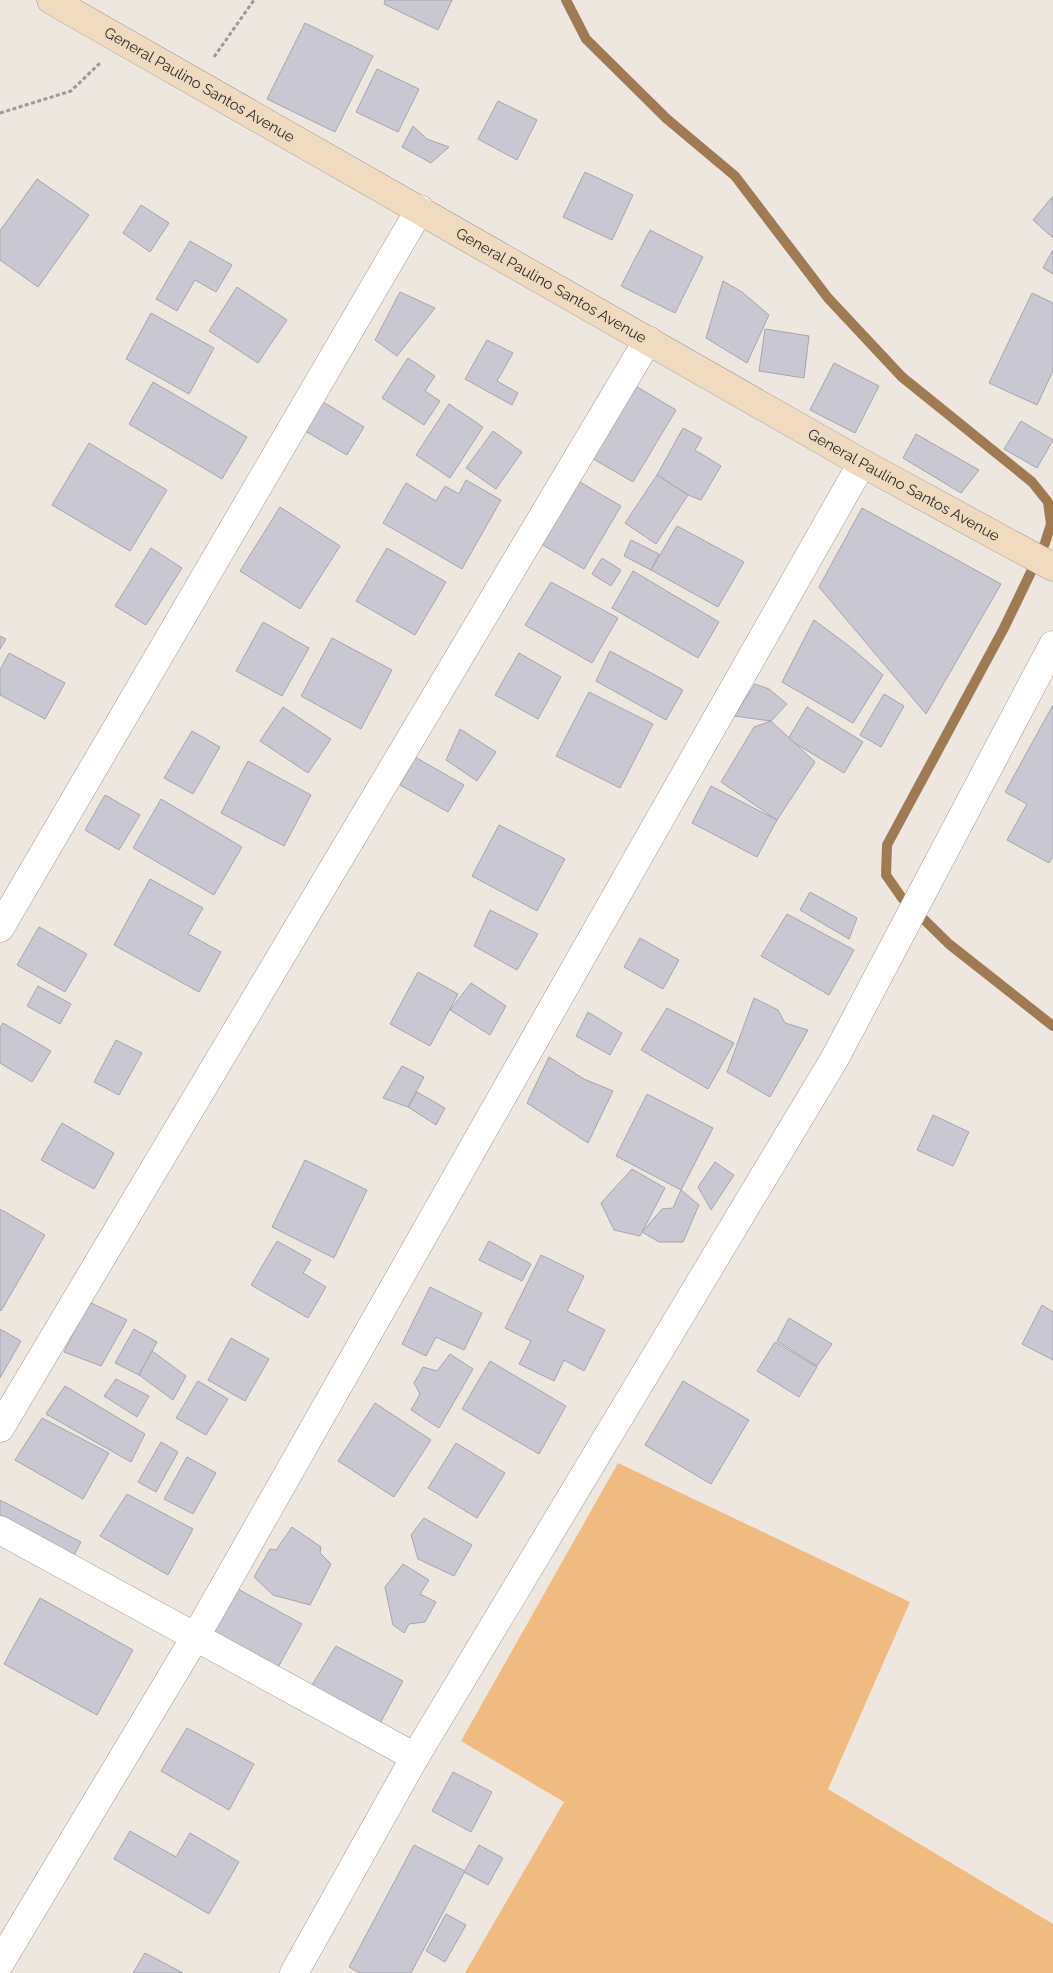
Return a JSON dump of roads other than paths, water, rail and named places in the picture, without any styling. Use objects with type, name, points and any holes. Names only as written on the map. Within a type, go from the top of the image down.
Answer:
[{"type":"main road","name":"General Paulino Santos Avenue","points":[[52,0],[862,463],[1053,567]]},
{"type":"street","points":[[0,928],[420,209]]},
{"type":"street","points":[[0,1428],[648,340]]},
{"type":"street","points":[[0,1963],[196,1636],[862,463]]},
{"type":"street","points":[[294,1973],[415,1757],[830,1067],[1053,645]]},
{"type":"street","points":[[0,1530],[415,1757]]},
{"type":"waterway","points":[[566,0],[586,39],[667,119],[735,176],[828,298],[902,377],[1032,482],[1048,502],[1051,524],[1045,543],[1004,628],[887,845],[886,875],[902,898],[949,944],[1053,1026]]}]
